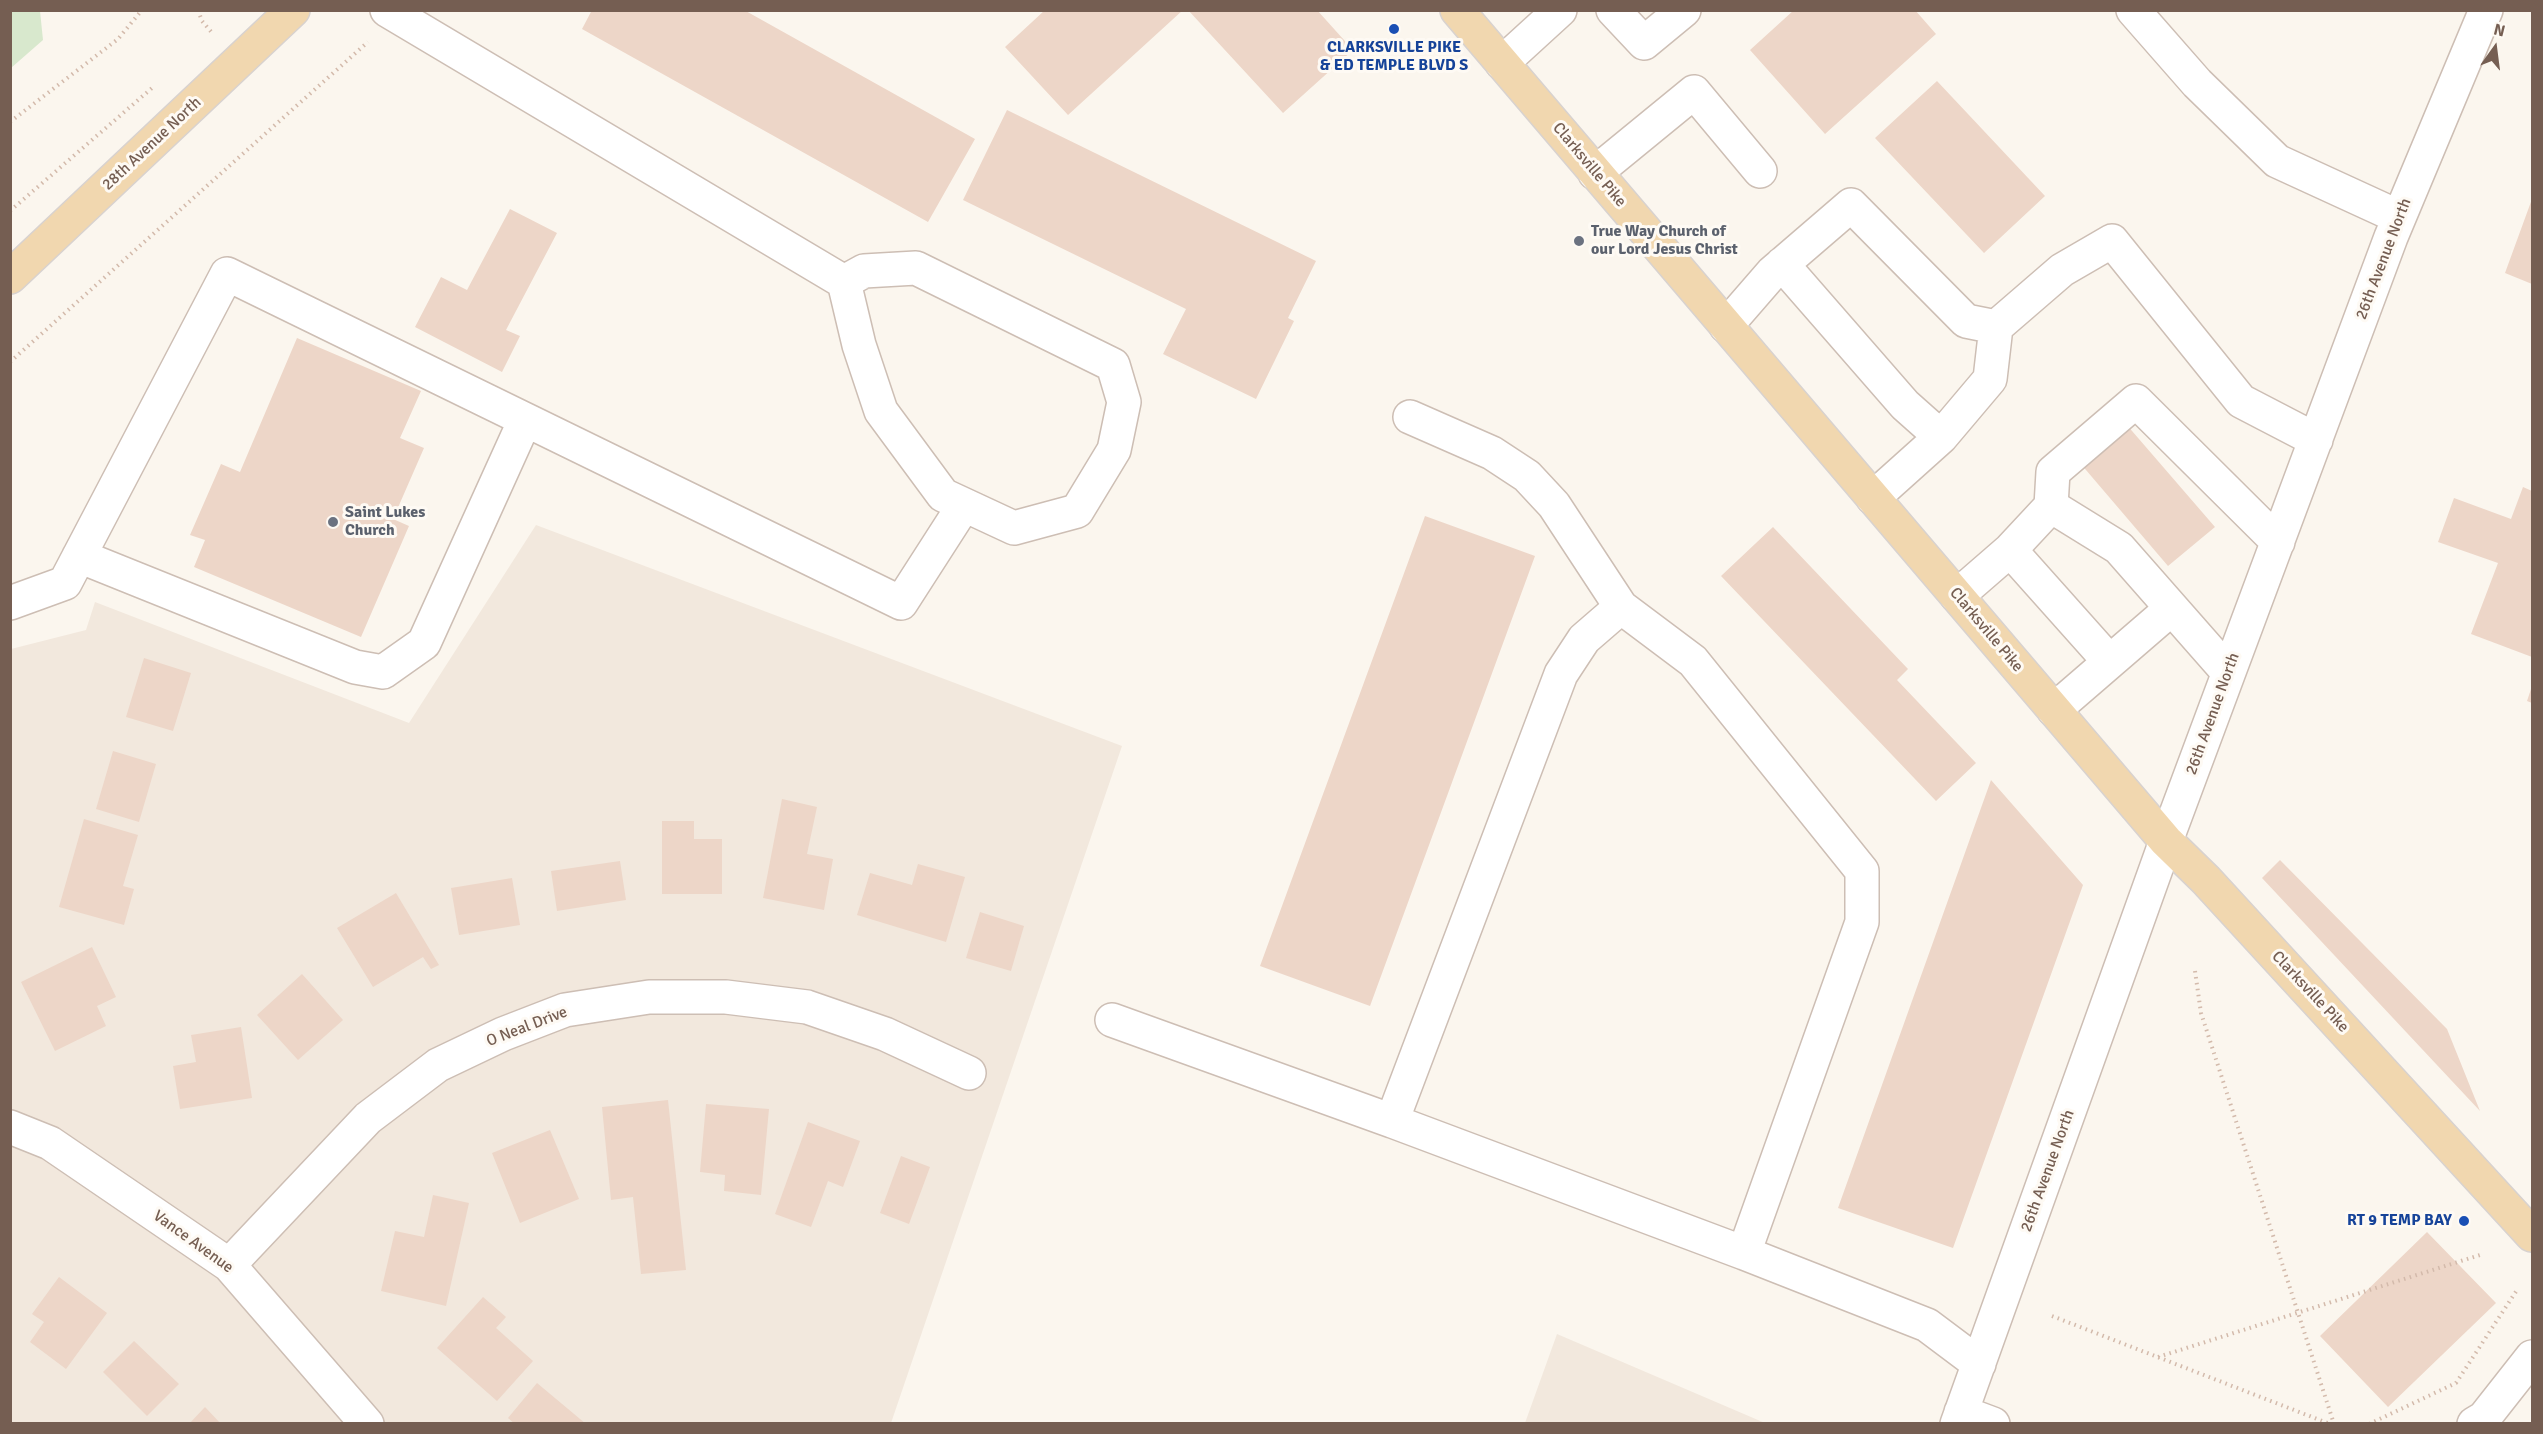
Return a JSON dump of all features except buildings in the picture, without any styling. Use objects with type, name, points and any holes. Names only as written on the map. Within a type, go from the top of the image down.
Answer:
[{"type":"main road","name":"28th Avenue North","points":[[10,277],[292,10]]},
{"type":"main road","name":"Clarksville Pike","points":[[1457,10],[2166,841],[2206,880],[2532,1235]]},
{"type":"street","points":[[1502,63],[1560,10]]},
{"type":"street","points":[[1613,10],[1644,43],[1684,10]]},
{"type":"street","points":[[2133,10],[2197,83],[2277,161],[2399,218]]},
{"type":"street","name":"26th Avenue North","points":[[1959,1418],[2228,672],[2399,218],[2486,10]]},
{"type":"street","points":[[392,14],[844,282],[859,345],[881,411],[942,495],[1014,528],[1077,511],[1114,450],[1124,402],[1113,365],[916,268],[864,272],[844,282]]},
{"type":"street","points":[[1595,173],[1694,92],[1760,171]]},
{"type":"street","points":[[1726,326],[1782,264],[1851,205],[1966,321],[1996,327]]},
{"type":"street","points":[[1873,498],[1941,437],[1989,379],[1996,327],[2062,270],[2112,241],[2241,401],[2316,440]]},
{"type":"street","points":[[1782,264],[1905,405],[1941,437]]},
{"type":"street","points":[[10,603],[65,583],[227,274],[901,603],[964,505]]},
{"type":"street","points":[[1957,596],[2010,550],[2051,506],[2053,472],[2136,401],[2278,542]]},
{"type":"street","points":[[1410,417],[1492,453],[1527,476],[1554,505],[1621,607],[1692,661],[1862,871],[1863,922],[1744,1253]]},
{"type":"street","points":[[79,556],[355,667],[383,672],[424,644],[525,420]]},
{"type":"street","points":[[2051,506],[2119,548],[2228,672]]},
{"type":"street","points":[[2010,550],[2109,661]]},
{"type":"street","points":[[1392,1121],[1561,674],[1584,639],[1621,607]]},
{"type":"street","points":[[2054,710],[2171,609]]},
{"type":"street","name":"O Neal Drive","points":[[229,1265],[368,1118],[438,1065],[502,1034],[565,1010],[649,997],[726,997],[807,1007],[885,1034],[969,1073]]},
{"type":"street","points":[[1112,1020],[1392,1121],[1744,1253],[1927,1325],[1978,1364]]},
{"type":"street","name":"Vance Avenue","points":[[10,1127],[50,1143],[229,1265],[367,1424]]},
{"type":"street","points":[[2474,1424],[2484,1418],[2532,1357]]},
{"type":"street","points":[[1959,1418],[1993,1424]]},
{"type":"path","points":[[10,122],[118,39],[142,10]]},
{"type":"path","points":[[198,10],[202,21],[213,34]]},
{"type":"path","points":[[10,362],[392,14]]},
{"type":"path","points":[[204,42],[220,28]]},
{"type":"path","points":[[10,211],[160,80]]},
{"type":"path","points":[[2195,971],[2201,1013],[2332,1424]]},
{"type":"path","points":[[2158,1357],[2483,1254]]},
{"type":"path","points":[[2370,1424],[2456,1383],[2517,1290]]},
{"type":"path","points":[[2052,1316],[2332,1424]]},
{"type":"shaded area","points":[[536,525],[1122,746],[891,1423],[11,1424],[11,649],[86,630],[95,602],[409,723]]},
{"type":"shaded area","points":[[1557,1334],[1765,1423],[1525,1423]]},
{"type":"green space","points":[[11,10],[40,11],[43,40],[11,68]]},
{"type":"place","name":"CLARKSVILLE PIKE & ED TEMPLE BLVD S","points":[[1394,29]]},
{"type":"place","name":"True Way Church of our Lord Jesus Christ","points":[[1579,241]]},
{"type":"place","name":"Saint Lukes Church","points":[[333,522]]},
{"type":"place","name":"RT 9 TEMP BAY","points":[[2464,1221]]}]
